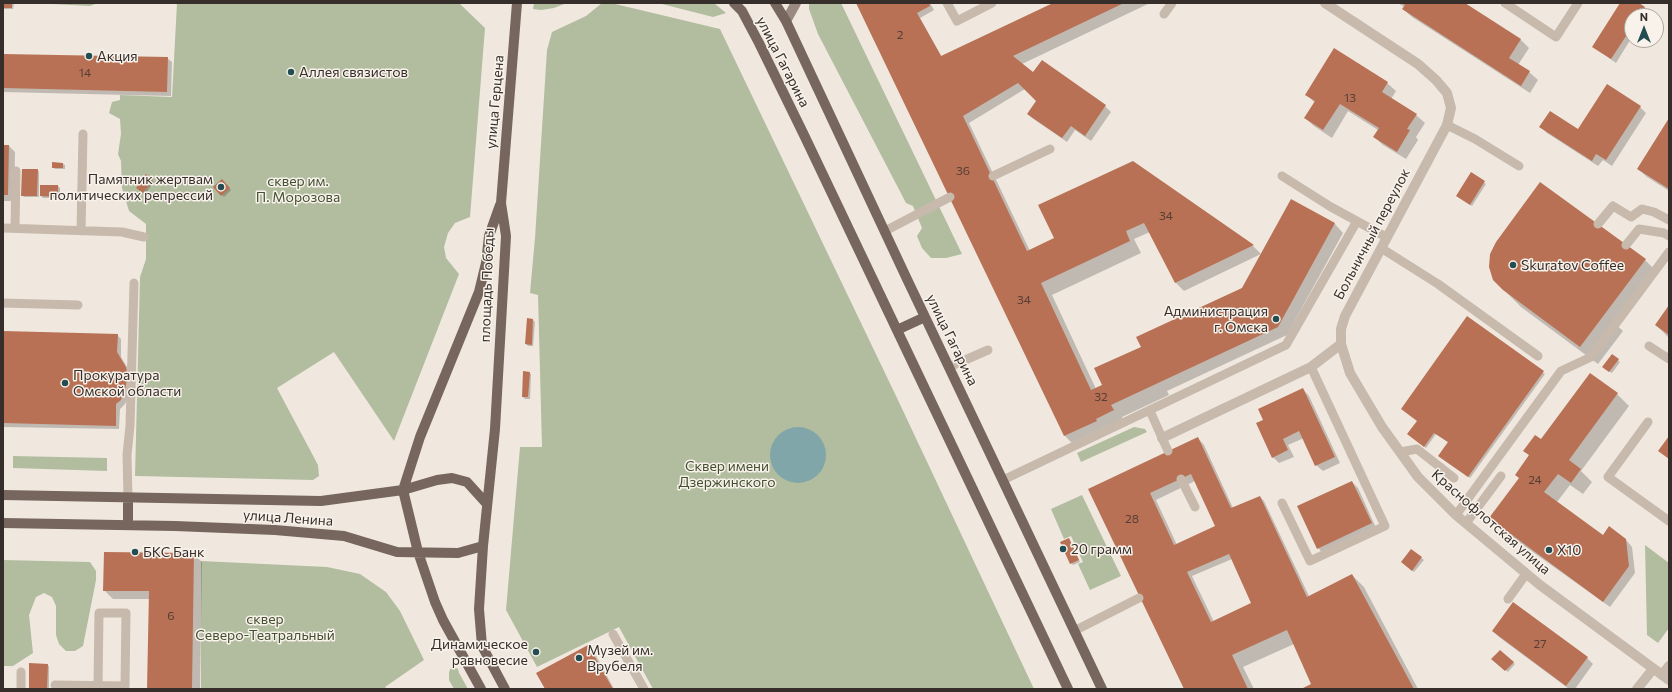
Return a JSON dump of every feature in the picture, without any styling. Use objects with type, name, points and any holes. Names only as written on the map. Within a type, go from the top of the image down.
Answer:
[{"type":"main road","name":"улица Герцена","points":[[501,203],[517,3]]},
{"type":"main road","name":"улица Гагарина","points":[[734,3],[742,11],[759,43],[1068,689]]},
{"type":"main road","name":"улица Гагарина","points":[[775,3],[786,21],[1102,689]]},
{"type":"main road","points":[[786,21],[796,3]]},
{"type":"main road","name":"площадь Победы","points":[[403,490],[420,437],[480,292],[486,263],[489,236],[501,203]]},
{"type":"main road","name":"площадь Победы","points":[[501,203],[506,236],[495,429],[486,503],[479,609],[482,646],[506,689]]},
{"type":"main road","points":[[897,330],[925,317]]},
{"type":"main road","points":[[481,689],[443,620],[418,552],[403,490],[438,480],[452,478],[467,482],[477,491],[486,503]]},
{"type":"main road","name":"улица Ленина","points":[[3,495],[321,501],[403,490]]},
{"type":"main road","points":[[128,498],[128,525]]},
{"type":"main road","name":"улица Ленина","points":[[3,523],[259,529],[317,533],[344,536],[397,552],[418,552]]},
{"type":"main road","points":[[418,552],[458,553],[483,546]]},
{"type":"street","name":"Больничный переулок","points":[[1325,3],[1418,64],[1436,80],[1447,93],[1451,108],[1447,125],[1345,316],[1341,330],[1341,344]]},
{"type":"street","points":[[1162,438],[1311,367],[1341,344]]},
{"type":"street","name":"Краснофлотская улица","points":[[1341,344],[1350,372],[1382,427],[1418,477],[1466,523],[1526,574],[1661,675]]},
{"type":"street","points":[[1637,689],[1661,675],[1669,666]]},
{"type":"lane","points":[[947,3],[957,21],[992,3]]},
{"type":"lane","points":[[1164,14],[1172,3]]},
{"type":"lane","points":[[1505,3],[1556,37],[1578,3]]},
{"type":"lane","points":[[1447,125],[1475,139],[1519,166]]},
{"type":"lane","points":[[81,231],[83,134]]},
{"type":"lane","points":[[993,176],[1050,150]]},
{"type":"lane","points":[[15,228],[16,171]]},
{"type":"lane","points":[[1282,176],[1386,237]]},
{"type":"lane","points":[[885,231],[950,197]]},
{"type":"lane","points":[[1598,224],[1613,206],[1631,217],[1642,210],[1654,212],[1669,220]]},
{"type":"lane","points":[[1003,480],[1150,412],[1286,345],[1357,221]]},
{"type":"lane","points":[[3,228],[122,232],[144,237]]},
{"type":"lane","points":[[1626,244],[1639,229],[1664,233],[1669,236]]},
{"type":"lane","points":[[1381,248],[1438,284],[1538,356]]},
{"type":"lane","points":[[1456,514],[1561,371],[1591,357],[1669,252]]},
{"type":"lane","points":[[128,498],[127,455],[130,426],[134,283]]},
{"type":"lane","points":[[3,303],[78,305]]},
{"type":"lane","points":[[1650,346],[1669,359]]},
{"type":"lane","points":[[949,367],[988,350]]},
{"type":"lane","points":[[1282,503],[1310,561],[1385,526],[1311,367]]},
{"type":"lane","points":[[1150,412],[1168,451]]},
{"type":"lane","points":[[1648,422],[1608,476],[1669,521]]},
{"type":"lane","points":[[1400,452],[1417,449],[1454,478]]},
{"type":"lane","points":[[1466,523],[1500,476]]},
{"type":"lane","points":[[1181,479],[1195,507]]},
{"type":"lane","points":[[1508,600],[1526,574]]},
{"type":"lane","points":[[1074,631],[1140,598]]},
{"type":"lane","points":[[55,685],[73,687],[125,686],[126,613],[99,613],[98,686]]},
{"type":"lane","points":[[613,634],[644,689]]},
{"type":"lane","points":[[21,672],[21,689]]},
{"type":"green space","points":[[32,3],[98,3],[90,6]]},
{"type":"green space","name":"сквер им. П. Морозова","points":[[177,3],[459,3],[485,28],[470,217],[455,223],[448,233],[444,247],[446,258],[459,274],[394,441],[334,352],[277,388],[318,465],[319,476],[313,480],[135,476],[140,277],[146,259],[146,224],[129,211],[122,188],[121,161],[118,154],[121,134],[120,119],[109,113],[112,102],[120,100],[120,95],[172,97]]},
{"type":"green space","points":[[534,3],[567,3],[554,8],[541,10],[533,9]]},
{"type":"green space","name":"Сквер имени Дзержинского","points":[[602,3],[611,3],[720,29],[897,398],[1034,689],[653,689],[619,627],[537,667],[506,610],[520,447],[542,447],[538,295],[530,293],[547,50],[552,32],[586,16]]},
{"type":"green space","points":[[658,3],[714,3],[726,13],[713,17]]},
{"type":"green space","points":[[809,3],[841,3],[962,254],[946,258],[931,258],[922,248],[917,236],[922,228],[913,206],[906,203],[818,34],[809,9]]},
{"type":"green space","points":[[1134,427],[1145,429],[1147,432],[1081,462],[1077,453]]},
{"type":"green space","points":[[13,456],[107,458],[107,471],[13,468]]},
{"type":"green space","points":[[1082,495],[1121,576],[1090,590],[1078,564],[1083,562],[1071,536],[1064,539],[1051,509]]},
{"type":"green space","points":[[1645,545],[1669,563],[1669,628],[1658,643],[1647,635]]},
{"type":"green space","points":[[3,560],[90,562],[96,571],[96,580],[83,646],[75,651],[66,651],[59,644],[56,635],[56,606],[52,597],[44,593],[36,597],[29,615],[33,653],[13,666],[3,666]]},
{"type":"green space","name":"сквер Северо-Театральный","points":[[201,561],[327,567],[360,574],[386,592],[400,611],[424,660],[385,687],[387,689],[201,689]]},
{"type":"green space","points":[[454,667],[458,669],[468,689],[454,689],[449,680],[449,673],[450,669]]},
{"type":"water","points":[[792,427],[804,427],[814,431],[822,439],[826,449],[826,461],[822,471],[814,479],[804,483],[792,483],[782,479],[774,471],[770,461],[770,449],[774,439],[782,431]]},
{"type":"building","points":[[3,3],[12,3],[12,8],[3,8]]},
{"type":"building","points":[[856,3],[929,3],[930,6],[917,13],[941,56],[1053,3],[1124,3],[1013,56],[1033,72],[1042,60],[1106,105],[1085,136],[1071,126],[1062,138],[1027,114],[1036,101],[1018,83],[963,116],[1027,251],[1054,238],[1038,205],[1133,161],[1254,245],[1175,283],[1144,223],[1126,231],[1130,241],[1041,283],[1091,390],[1102,385],[1094,368],[1141,347],[1136,337],[1242,288],[1291,199],[1335,223],[1278,327],[1111,405],[1114,410],[1096,419],[1097,421],[1064,436]]},
{"type":"building","points":[[1401,3],[1465,3],[1521,39],[1509,58],[1530,71],[1521,86],[1402,9],[1405,5]]},
{"type":"building","points":[[1620,3],[1639,3],[1645,7],[1624,8],[1624,39],[1611,59],[1592,47]]},
{"type":"building","points":[[1334,48],[1388,82],[1382,92],[1417,114],[1407,129],[1410,130],[1397,152],[1373,137],[1379,128],[1340,104],[1323,130],[1304,118],[1315,101],[1305,95]]},
{"type":"building","points":[[3,54],[168,57],[167,92],[3,88]]},
{"type":"building","points":[[1607,84],[1641,106],[1606,160],[1596,154],[1592,161],[1539,127],[1550,111],[1578,129]]},
{"type":"building","points":[[1669,118],[1669,189],[1637,169]]},
{"type":"building","points":[[3,145],[9,145],[8,195],[3,195]]},
{"type":"building","points":[[52,162],[63,163],[63,168],[52,168]]},
{"type":"building","points":[[22,169],[38,169],[37,196],[21,196]]},
{"type":"building","points":[[1471,172],[1485,181],[1470,205],[1456,196]]},
{"type":"building","points":[[146,174],[153,179],[143,193],[136,188]]},
{"type":"building","points":[[222,179],[230,188],[221,196],[213,187]]},
{"type":"building","points":[[1540,182],[1646,259],[1580,347],[1503,290],[1493,280],[1489,267],[1490,254],[1496,242]]},
{"type":"building","points":[[40,185],[58,185],[58,197],[40,196]]},
{"type":"building","points":[[1669,305],[1669,335],[1655,325]]},
{"type":"building","points":[[1467,316],[1544,371],[1468,477],[1438,456],[1448,442],[1434,433],[1424,447],[1407,434],[1417,421],[1401,409]]},
{"type":"building","points":[[527,318],[533,319],[532,345],[525,344]]},
{"type":"building","name":"Прокуратура Омской области","points":[[3,331],[118,334],[117,352],[126,367],[128,377],[121,400],[116,404],[116,426],[3,423]]},
{"type":"building","points":[[1612,354],[1619,359],[1609,372],[1602,367]]},
{"type":"building","points":[[523,371],[530,372],[528,397],[522,397]]},
{"type":"building","points":[[1590,373],[1618,393],[1569,460],[1581,469],[1571,483],[1558,474],[1544,492],[1603,535],[1609,526],[1626,539],[1629,566],[1603,602],[1489,518],[1519,478],[1515,475],[1529,455],[1523,451],[1535,435],[1541,439]]},
{"type":"building","points":[[1303,388],[1335,457],[1315,466],[1299,431],[1283,439],[1288,450],[1272,458],[1256,423],[1263,420],[1258,409]]},
{"type":"building","points":[[1669,436],[1669,459],[1658,451]]},
{"type":"building","points":[[1198,437],[1231,508],[1260,496],[1307,597],[1352,574],[1414,689],[1301,689],[1311,684],[1287,630],[1232,655],[1248,689],[1184,689],[1088,489]],"holes":[[[1191,474],[1215,526],[1174,545],[1150,493]],[[1229,554],[1251,603],[1211,622],[1187,572]]]},
{"type":"building","points":[[1352,481],[1372,523],[1317,549],[1297,506]]},
{"type":"building","points":[[1069,538],[1079,560],[1070,564],[1060,542]]},
{"type":"building","points":[[1411,549],[1422,557],[1412,571],[1401,562]]},
{"type":"building","points":[[104,552],[194,553],[192,689],[147,689],[149,591],[103,591]]},
{"type":"building","points":[[1513,602],[1588,657],[1566,686],[1492,631]]},
{"type":"building","name":"Музей им. Врубеля","points":[[588,645],[613,689],[545,689],[536,673]]},
{"type":"building","points":[[1500,650],[1514,662],[1505,671],[1491,659]]},
{"type":"building","points":[[29,663],[48,664],[47,689],[29,689]]},
{"type":"place","name":"Акция","points":[[89,56]]},
{"type":"place","name":"Аллея связистов","points":[[291,72]]},
{"type":"place","name":"Памятник жертвам политических репрессий","points":[[221,187]]},
{"type":"place","name":"Skuratov Coffee","points":[[1513,265]]},
{"type":"place","name":"Администрация г. Омска","points":[[1276,319]]},
{"type":"place","name":"Прокуратура Омской области","points":[[65,383]]},
{"type":"place","name":"20 грамм","points":[[1063,549]]},
{"type":"place","name":"Х10","points":[[1549,550]]},
{"type":"place","name":"БКС Банк","points":[[135,552]]},
{"type":"place","name":"Динамическое равновесие","points":[[536,652]]},
{"type":"place","name":"Музей им. Врубеля","points":[[579,658]]}]
